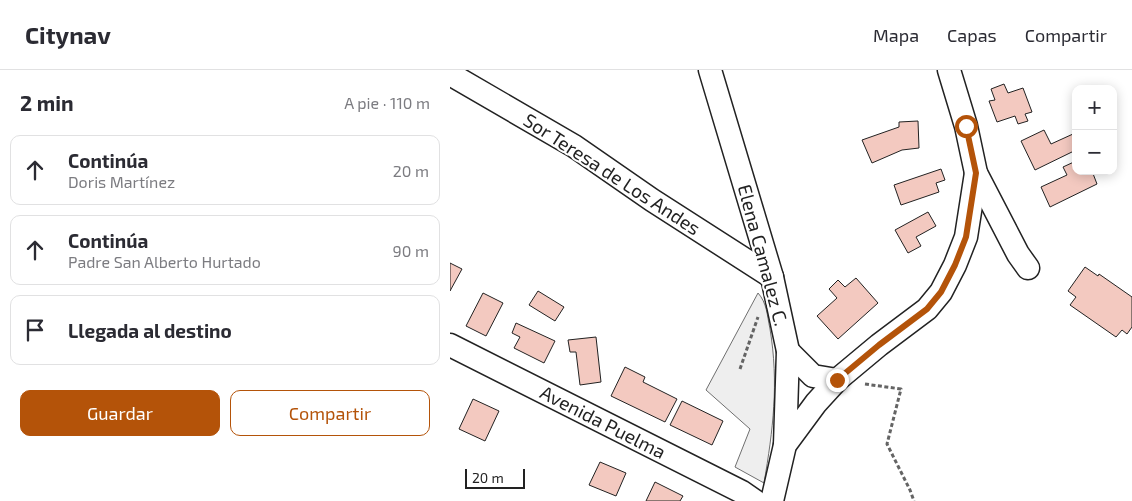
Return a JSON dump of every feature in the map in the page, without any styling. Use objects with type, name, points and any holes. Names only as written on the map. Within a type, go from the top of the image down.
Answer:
[{"type":"street","name":"Elena Camalez C.","points":[[710,70],[772,277],[788,351],[785,445]]},
{"type":"street","points":[[949,70],[966,126],[976,173],[1024,261]]},
{"type":"street","name":"Sor Teresa de Los Andes","points":[[450,74],[574,146],[652,200],[772,277]]},
{"type":"street","points":[[772,501],[785,445],[816,403],[837,380],[927,309],[941,292],[955,265],[966,237],[976,173]]},
{"type":"street","name":"Avenida Puelma","points":[[450,345],[742,492],[755,501]]},
{"type":"street","points":[[788,351],[813,376],[837,380]]},
{"type":"path","points":[[740,369],[760,314]]},
{"type":"path","points":[[837,380],[901,389],[886,444],[914,501]]},
{"type":"shaded area","points":[[758,293],[765,305],[767,314],[774,368],[774,406],[764,483],[735,467],[750,429],[706,390]]},
{"type":"building","points":[[1004,84],[1008,93],[1023,88],[1032,112],[1025,114],[1028,121],[1018,124],[1015,116],[997,122],[989,101],[995,100],[991,89]]},
{"type":"building","points":[[918,121],[919,148],[902,150],[872,163],[862,140],[899,127],[899,122]]},
{"type":"building","points":[[1044,130],[1051,144],[1072,134],[1072,152],[1035,170],[1021,141]]},
{"type":"building","points":[[1072,163],[1072,175],[1094,175],[1097,184],[1050,207],[1041,187],[1067,175],[1063,167]]},
{"type":"building","points":[[941,169],[945,180],[936,183],[939,192],[901,205],[894,185]]},
{"type":"building","points":[[928,212],[936,226],[916,237],[921,246],[908,253],[895,230]]},
{"type":"building","points":[[450,263],[462,269],[450,291]]},
{"type":"building","points":[[1085,267],[1098,276],[1099,274],[1132,297],[1132,327],[1127,334],[1122,330],[1116,337],[1070,305],[1076,297],[1068,291]]},
{"type":"building","points":[[856,278],[878,303],[838,339],[817,316],[837,298],[829,289],[838,280],[845,287]]},
{"type":"building","points":[[538,291],[564,307],[555,321],[529,305]]},
{"type":"building","points":[[483,293],[503,303],[486,336],[466,326]]},
{"type":"building","points":[[516,323],[555,341],[544,363],[514,348],[520,337],[512,333]]},
{"type":"building","points":[[596,337],[601,382],[580,385],[576,352],[570,352],[568,340]]},
{"type":"building","points":[[625,367],[645,377],[643,382],[677,399],[665,422],[611,396]]},
{"type":"building","points":[[473,399],[499,411],[485,441],[459,429]]},
{"type":"building","points":[[682,401],[723,421],[712,445],[670,425]]},
{"type":"building","points":[[600,462],[626,473],[616,496],[589,485]]},
{"type":"building","points":[[655,482],[683,496],[680,501],[646,501]]},
{"type":"route","points":[[837,380],[927,309],[941,292],[955,265],[966,237],[976,173],[966,126]]}]
